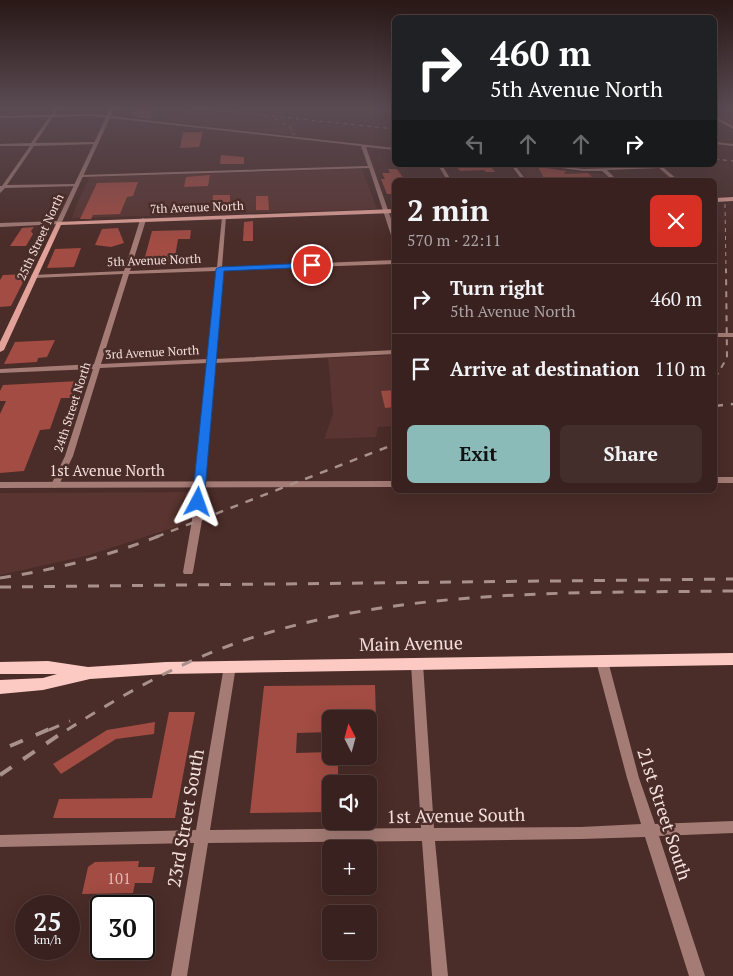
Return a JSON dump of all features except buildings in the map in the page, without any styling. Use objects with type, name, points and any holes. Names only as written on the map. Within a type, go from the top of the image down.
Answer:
[{"type":"main road","points":[[717,200],[733,199]]},
{"type":"main road","name":"7th Avenue North","points":[[59,223],[392,211]]},
{"type":"main road","name":"25th Street North","points":[[0,350],[59,223]]},
{"type":"main road","name":"Main Avenue","points":[[0,687],[43,684],[90,673],[230,666],[733,659]]},
{"type":"main road","name":"Main Avenue","points":[[0,668],[48,667],[90,673]]},
{"type":"street","points":[[0,192],[26,153]]},
{"type":"street","name":"25th Street North","points":[[59,223],[92,153]]},
{"type":"street","points":[[365,153],[392,230]]},
{"type":"street","points":[[81,176],[370,167]]},
{"type":"street","points":[[441,167],[448,178]]},
{"type":"street","points":[[514,167],[522,178]]},
{"type":"street","points":[[558,167],[584,170],[660,167],[674,178]]},
{"type":"street","points":[[603,169],[613,178]]},
{"type":"street","points":[[2,187],[77,185]]},
{"type":"street","points":[[188,572],[197,520],[199,485],[213,361],[224,217]]},
{"type":"street","name":"24th Street North","points":[[55,485],[69,456],[143,220]]},
{"type":"street","name":"7th Avenue North","points":[[0,225],[59,223]]},
{"type":"street","name":"5th Avenue North","points":[[34,276],[392,262]]},
{"type":"street","points":[[718,335],[733,334]]},
{"type":"street","name":"3rd Avenue North","points":[[0,371],[392,352]]},
{"type":"street","points":[[717,480],[733,480]]},
{"type":"street","name":"1st Avenue North","points":[[0,485],[392,484]]},
{"type":"street","name":"21st Street South","points":[[602,661],[622,742],[697,976]]},
{"type":"street","points":[[417,664],[440,976]]},
{"type":"street","name":"23rd Street South","points":[[179,976],[230,666]]},
{"type":"street","name":"1st Avenue South","points":[[0,841],[201,836],[651,831],[733,827]]},
{"type":"shaded area","points":[[518,167],[603,174],[608,178],[527,178]]},
{"type":"shaded area","points":[[362,169],[377,209],[72,218],[90,177]]},
{"type":"shaded area","points":[[392,355],[392,426],[378,427],[376,437],[324,439],[333,414],[328,358]]},
{"type":"shaded area","points":[[196,492],[188,523],[86,556],[0,575],[0,493]]},
{"type":"railway","points":[[717,159],[733,161]]},
{"type":"railway","points":[[725,204],[726,270]]},
{"type":"railway","points":[[717,375],[727,358],[726,269]]},
{"type":"railway","points":[[717,406],[733,404]]},
{"type":"railway","points":[[156,537],[392,445]]},
{"type":"railway","points":[[0,578],[81,562],[159,536]]},
{"type":"railway","points":[[0,587],[733,579]]},
{"type":"railway","points":[[67,730],[130,692],[174,669],[219,649],[301,624],[362,611],[423,602],[485,597],[609,592],[733,591]]},
{"type":"railway","points":[[49,730],[70,721]]},
{"type":"railway","points":[[10,746],[52,728]]},
{"type":"railway","points":[[0,775],[69,728]]},
{"type":"route","points":[[198,502],[213,361],[220,269],[312,265]]}]
